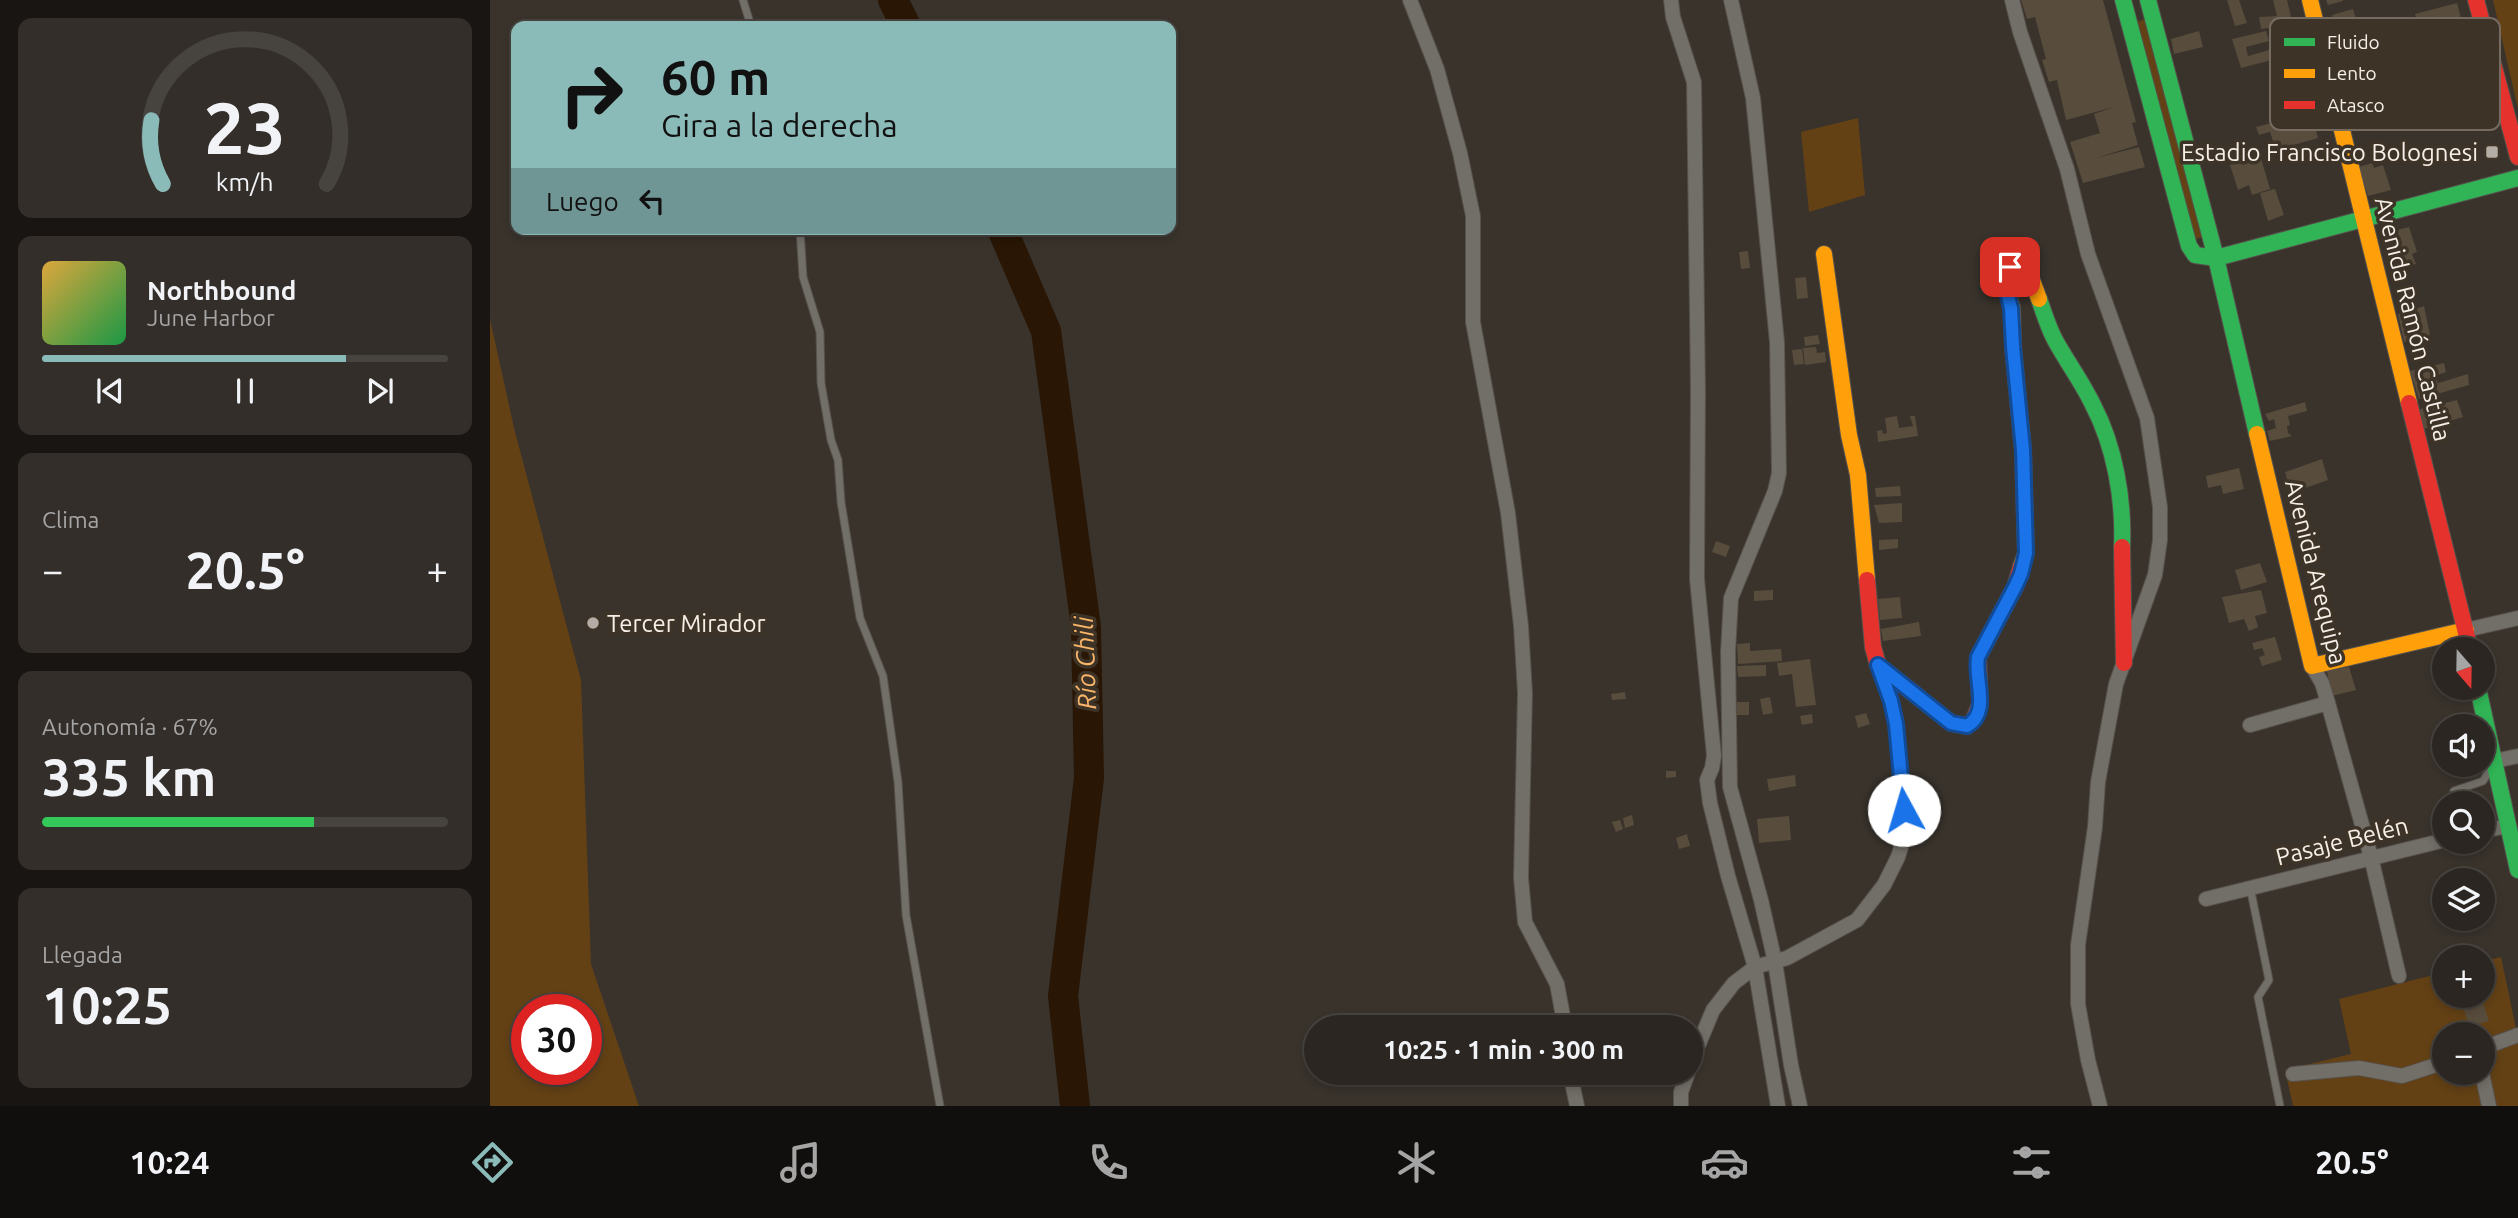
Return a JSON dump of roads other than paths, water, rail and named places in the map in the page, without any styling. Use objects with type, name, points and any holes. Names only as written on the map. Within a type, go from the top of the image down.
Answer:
[{"type":"main road","points":[[2123,0],[2190,250],[2195,256],[2217,258],[2518,178]]},
{"type":"main road","name":"Avenida Arequipa","points":[[2148,0],[2217,258],[2312,666]]},
{"type":"main road","name":"Avenida Ramón Castilla","points":[[2310,0],[2314,18]]},
{"type":"main road","points":[[2476,0],[2481,18]]},
{"type":"main road","points":[[2500,90],[2518,157]]},
{"type":"main road","name":"Avenida Ramón Castilla","points":[[2342,130],[2468,637]]},
{"type":"main road","points":[[1824,254],[1849,435],[1858,475],[1873,647],[1878,665],[1951,723],[1967,726],[1977,717],[1981,708],[1976,669],[1978,657],[2018,580],[2026,553],[2023,450],[2011,308],[2005,284],[2005,273],[2016,263],[2026,264],[2053,337],[2094,406],[2106,436],[2118,482],[2123,523],[2123,663]]},
{"type":"main road","points":[[2312,666],[2466,629]]},
{"type":"main road","points":[[2495,766],[2518,870]]},
{"type":"street","points":[[1410,0],[1437,69],[1474,216],[1474,323],[1508,513],[1521,626],[1525,693],[1521,878],[1525,922],[1557,984],[1562,1015]]},
{"type":"street","points":[[1671,0],[1673,17],[1695,82],[1697,579],[1714,756],[1707,780],[1728,876],[1755,967],[1778,1106]]},
{"type":"street","points":[[1731,0],[1753,98],[1777,342],[1779,473],[1775,491],[1731,598],[1728,652],[1730,787],[1775,962],[1800,1106]]},
{"type":"street","points":[[2012,0],[2020,32],[2067,169],[2088,254],[2147,418],[2160,507],[2160,540],[2155,575],[2116,684],[2098,782],[2095,827],[2078,946],[2078,1004],[2100,1106]]},
{"type":"street","points":[[2466,629],[2518,618]]},
{"type":"street","points":[[1703,1034],[1713,1010],[1734,983],[1755,967],[1787,958],[1857,920],[1884,885],[1898,857],[1906,831],[1896,724],[1878,665]]},
{"type":"street","name":"Avenida Arequipa","points":[[2312,666],[2322,683],[2328,703],[2371,857],[2399,976]]},
{"type":"street","points":[[2250,724],[2328,703]]},
{"type":"street","points":[[2495,761],[2518,756]]},
{"type":"street","points":[[2495,829],[2508,826]]},
{"type":"street","name":"Pasaje Belén","points":[[2206,899],[2432,843]]},
{"type":"street","points":[[2495,1044],[2518,1035]]},
{"type":"street","points":[[2293,1074],[2359,1068],[2402,1076],[2432,1066]]},
{"type":"street","points":[[1573,1085],[1577,1106]]},
{"type":"street","points":[[1681,1106],[1684,1085]]},
{"type":"street","points":[[2485,1085],[2489,1106]]},
{"type":"lane","points":[[743,0],[749,21]]},
{"type":"lane","points":[[800,235],[803,277],[820,332],[821,383],[831,440],[838,460],[841,502],[860,618],[883,676],[898,782],[906,915],[940,1106]]},
{"type":"lane","points":[[2454,791],[2483,781],[2485,777]]},
{"type":"lane","name":"Pasaje Belén","points":[[2249,887],[2269,980],[2258,998],[2280,1106]]},
{"type":"waterway","name":"Río Chili","points":[[893,0],[904,21]]},
{"type":"waterway","name":"Río Chili","points":[[1005,235],[1046,331],[1086,627],[1089,778],[1063,996],[1075,1106]]},
{"type":"place","name":"Estadio Francisco Bolognesi","points":[[2492,152]]},
{"type":"place","name":"Tercer Mirador","points":[[593,623]]}]
